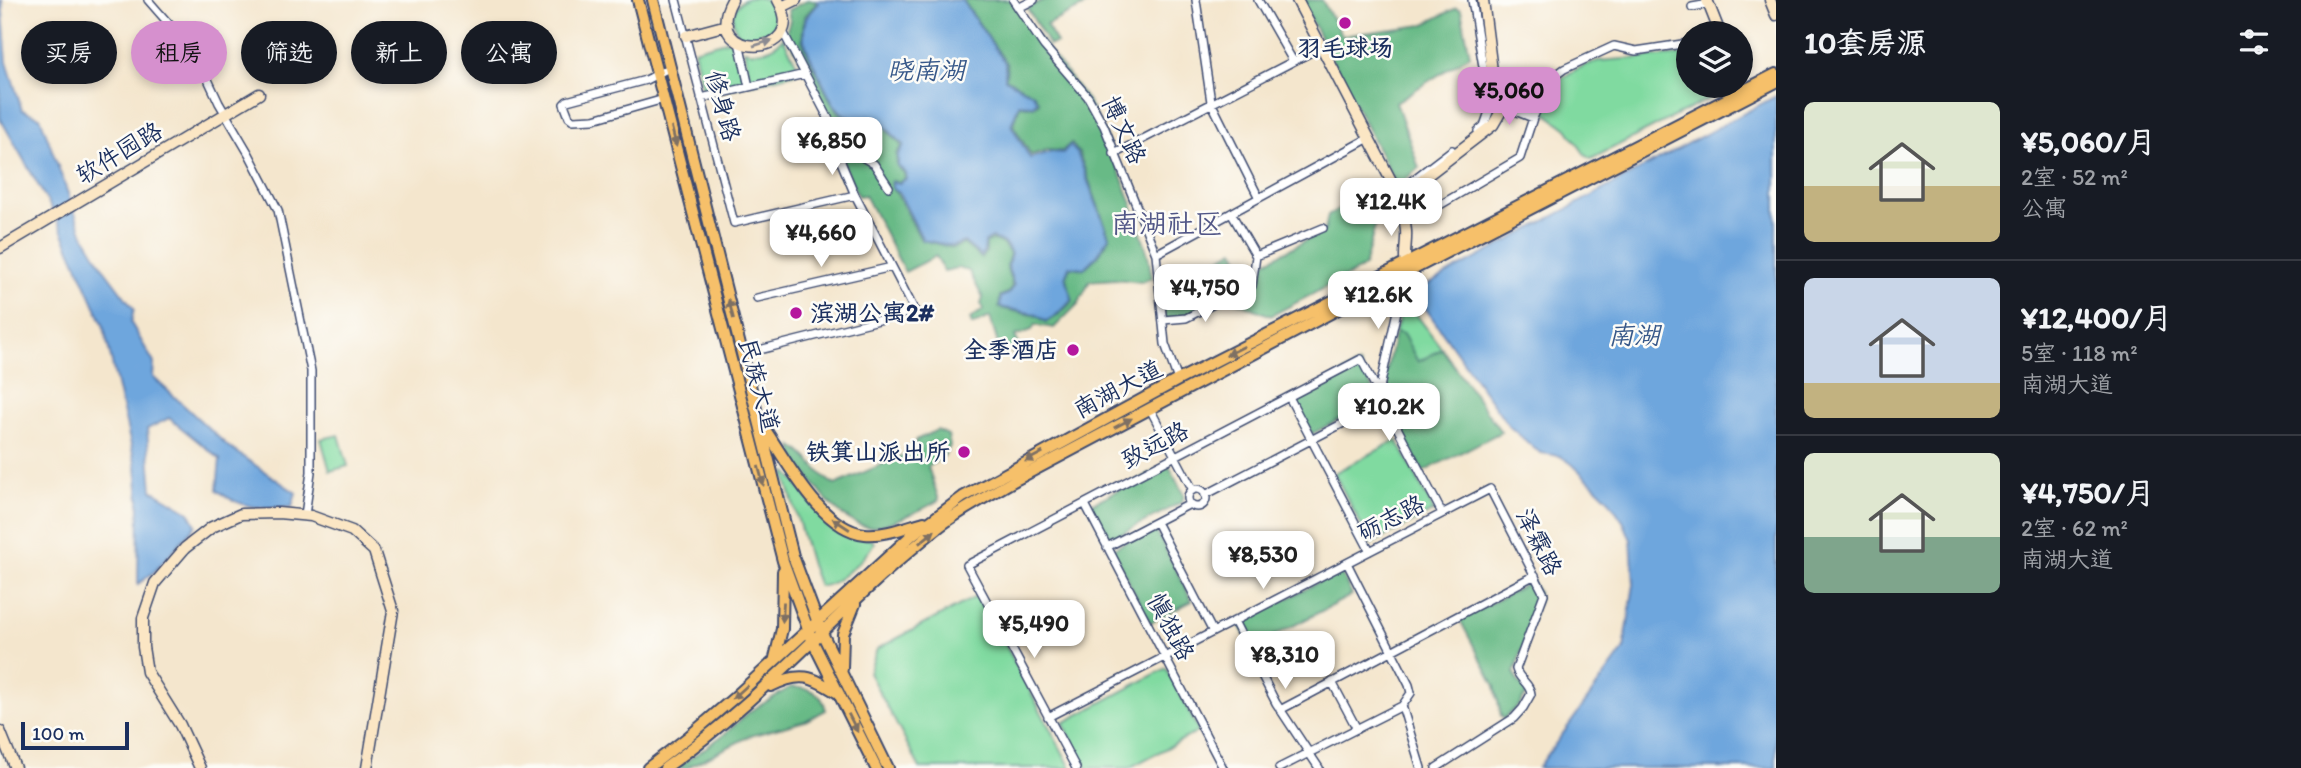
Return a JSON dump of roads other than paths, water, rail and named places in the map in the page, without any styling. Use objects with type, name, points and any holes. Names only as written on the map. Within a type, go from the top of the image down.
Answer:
[{"type":"main road","name":"民族大道","points":[[638,0],[783,561],[838,693],[876,768]]},
{"type":"main road","name":"民族大道","points":[[653,0],[814,630],[842,675],[888,768]]},
{"type":"main road","name":"南湖大道","points":[[1753,83],[1776,74]]},
{"type":"main road","name":"南湖大道","points":[[665,768],[762,690],[814,630],[930,520],[993,480],[1178,380],[1406,270],[1776,82]]},
{"type":"main road","name":"南湖大道","points":[[648,768],[955,516],[1017,479],[1723,98]]},
{"type":"main road","points":[[760,423],[815,502],[841,526],[858,533],[876,534],[930,520]]},
{"type":"main road","points":[[774,662],[782,629],[783,561]]},
{"type":"main road","points":[[842,675],[843,634],[857,598]]},
{"type":"main road","points":[[762,690],[799,676],[814,679],[838,693]]},
{"type":"street","points":[[148,0],[197,56],[278,211],[311,371],[311,472],[304,515]]},
{"type":"street","name":"修身路","points":[[676,0],[734,223],[855,195]]},
{"type":"street","points":[[733,0],[728,8],[727,25],[732,35],[748,46],[761,47],[774,41],[782,30],[785,16],[780,4],[796,0]]},
{"type":"street","name":"博文路","points":[[1013,0],[1044,46],[1088,97],[1104,126],[1156,254],[1165,344],[1178,380]]},
{"type":"street","points":[[1018,8],[1034,0]]},
{"type":"street","points":[[1196,0],[1211,102],[1259,198]]},
{"type":"street","points":[[1258,0],[1293,61]]},
{"type":"street","points":[[1297,0],[1397,195],[1405,220],[1406,270],[1379,392],[1442,513]]},
{"type":"street","points":[[1397,195],[1484,126],[1490,109],[1472,0]]},
{"type":"street","points":[[1397,195],[1493,125],[1500,113],[1483,0]]},
{"type":"street","points":[[1770,0],[1776,15]]},
{"type":"street","points":[[1692,7],[1708,2],[1715,21]]},
{"type":"street","points":[[685,36],[727,25]]},
{"type":"street","points":[[764,349],[915,311],[855,195],[841,162],[844,148],[782,30]]},
{"type":"street","points":[[739,42],[749,87]]},
{"type":"street","points":[[1405,220],[1440,205],[1520,158],[1551,79],[1564,69],[1614,46],[1636,51],[1676,45]]},
{"type":"street","points":[[1114,154],[1321,47]]},
{"type":"street","points":[[664,99],[594,119],[573,120],[564,104],[646,80],[671,67]]},
{"type":"street","points":[[701,98],[804,74]]},
{"type":"street","name":"软件园路","points":[[0,248],[259,94]]},
{"type":"street","points":[[1500,105],[1534,118]]},
{"type":"street","points":[[1156,254],[1369,138]]},
{"type":"street","points":[[845,146],[874,164],[889,187]]},
{"type":"street","points":[[1231,213],[1256,256],[1252,286]]},
{"type":"street","points":[[1256,256],[1322,228]]},
{"type":"street","points":[[757,299],[892,267]]},
{"type":"street","points":[[1163,320],[1186,318],[1237,292]]},
{"type":"street","name":"致远路","points":[[1048,717],[967,565],[1361,359],[1379,392]]},
{"type":"street","points":[[1289,397],[1370,551]]},
{"type":"street","points":[[1205,495],[1384,402]]},
{"type":"street","points":[[1150,409],[1193,490]]},
{"type":"street","name":"砺志路","points":[[1048,717],[1490,489]]},
{"type":"street","name":"泽霖路","points":[[1436,768],[1514,718],[1531,692],[1516,669],[1544,596],[1490,489]]},
{"type":"street","points":[[1190,504],[1201,506],[1205,501],[1201,490],[1193,490]]},
{"type":"street","points":[[1190,504],[1189,495],[1193,490]]},
{"type":"street","name":"慎独路","points":[[1085,504],[1223,768]]},
{"type":"street","points":[[1107,547],[1190,504]]},
{"type":"street","points":[[200,768],[180,725],[147,672],[143,647],[143,618],[155,583],[185,548],[212,527],[241,514],[278,513],[312,516],[352,531],[374,551],[393,611],[367,768]]},
{"type":"street","points":[[1156,522],[1213,632]]},
{"type":"street","points":[[1279,768],[1402,706],[1410,695],[1411,689],[1347,563]]},
{"type":"street","points":[[1280,710],[1535,575]]},
{"type":"street","points":[[1234,621],[1280,710],[1319,768]]},
{"type":"street","points":[[1332,682],[1357,729]]},
{"type":"street","points":[[1402,706],[1421,768]]},
{"type":"street","points":[[1048,717],[1076,768]]},
{"type":"street","points":[[0,731],[15,768]]},
{"type":"water","points":[[0,0],[7,62],[22,110],[40,117],[82,232],[104,269],[134,309],[131,323],[154,363],[153,377],[230,448],[296,493],[292,507],[262,508],[234,501],[217,490],[220,459],[169,418],[147,429],[152,490],[189,512],[196,525],[154,572],[138,584],[139,499],[136,467],[103,324],[54,213],[0,118]]},
{"type":"water","name":"晓南湖","points":[[817,0],[962,0],[1005,63],[1005,79],[1033,94],[1037,101],[1033,105],[1019,104],[1011,125],[1030,158],[1050,152],[1063,153],[1070,145],[1077,153],[1109,237],[1084,268],[1069,266],[1065,277],[1072,299],[1055,316],[1046,321],[1035,314],[1000,307],[1001,297],[1009,294],[1014,286],[1009,268],[1011,254],[1002,242],[992,238],[985,242],[981,256],[964,242],[953,246],[923,240],[899,193],[892,188],[892,182],[900,183],[907,178],[906,173],[898,166],[898,155],[904,145],[881,123],[870,130],[842,113],[833,103],[810,56],[804,40],[804,28],[806,18],[818,4]]},
{"type":"water","name":"南湖","points":[[1776,96],[1776,768],[1538,768],[1624,649],[1634,584],[1631,540],[1624,523],[1608,499],[1572,464],[1560,456],[1541,453],[1509,426],[1414,292]]},
{"type":"place","name":"羽毛球场","points":[[1345,23]]},
{"type":"place","name":"滨湖公寓2#","points":[[796,313]]},
{"type":"place","name":"全季酒店","points":[[1073,350]]},
{"type":"place","name":"铁箕山派出所","points":[[964,452]]},
{"type":"district","name":"南湖社区","points":[[1167,223]]}]
